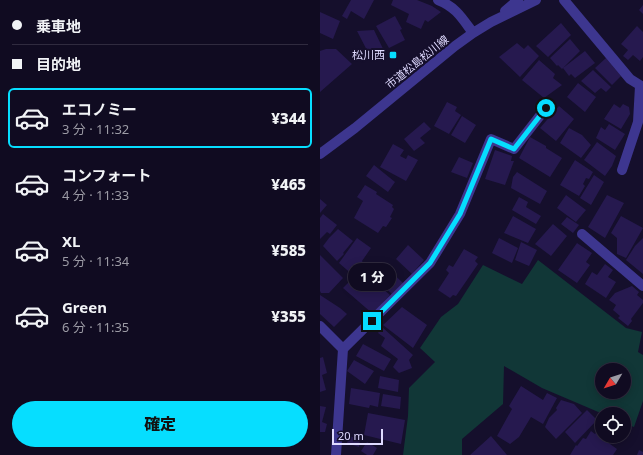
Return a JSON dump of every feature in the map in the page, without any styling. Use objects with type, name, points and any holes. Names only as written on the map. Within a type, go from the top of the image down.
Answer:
[{"type":"street","points":[[438,0],[449,4],[458,12],[473,33]]},
{"type":"street","points":[[491,22],[518,0]]},
{"type":"street","name":"市道松島松川線","points":[[320,154],[355,128],[473,33],[491,22],[536,0]]},
{"type":"street","points":[[564,0],[630,79],[641,86],[638,122],[622,170]]},
{"type":"street","points":[[336,455],[343,349],[430,263],[460,214],[491,139],[514,149],[546,108]]},
{"type":"street","points":[[582,234],[643,286]]},
{"type":"street","points":[[320,326],[343,349]]},
{"type":"green space","points":[[538,260],[626,328],[642,332],[638,352],[643,355],[643,401],[634,427],[631,426],[631,407],[595,407],[595,411],[542,388],[504,366],[503,404],[462,439],[462,455],[403,455],[408,416],[409,388],[435,362],[420,348],[441,317],[458,304],[483,265],[522,284]]},
{"type":"building","points":[[351,0],[374,0],[364,19],[351,11],[347,19],[342,16]]},
{"type":"building","points":[[393,0],[417,0],[432,6],[441,12],[428,22],[425,20],[421,29],[406,22],[409,14],[391,5]]},
{"type":"building","points":[[643,5],[643,14],[639,10]]},
{"type":"building","points":[[320,12],[340,21],[333,39],[320,33]]},
{"type":"building","points":[[395,16],[402,29],[400,30],[405,40],[389,48],[376,26]]},
{"type":"building","points":[[561,23],[571,35],[548,57],[536,46]]},
{"type":"building","points":[[637,26],[643,32],[643,57],[640,61],[633,55],[628,60],[623,56],[628,50],[621,44]]},
{"type":"building","points":[[374,30],[386,55],[372,60],[357,31]]},
{"type":"building","points":[[570,39],[580,51],[562,69],[550,58]]},
{"type":"building","points":[[517,43],[524,49],[528,45],[539,56],[520,77],[499,57]]},
{"type":"building","points":[[326,49],[336,49],[352,64],[320,92],[320,51]]},
{"type":"building","points":[[585,51],[595,63],[575,78],[571,74],[569,76],[563,68]]},
{"type":"building","points":[[606,58],[621,76],[612,85],[595,68]]},
{"type":"building","points":[[539,60],[555,74],[553,78],[562,85],[544,98],[522,80]]},
{"type":"building","points":[[593,70],[611,87],[606,92],[601,88],[595,93],[581,81]]},
{"type":"building","points":[[578,83],[596,97],[585,112],[567,97]]},
{"type":"building","points":[[447,102],[457,107],[455,111],[461,115],[449,134],[434,126]]},
{"type":"building","points":[[614,104],[620,108],[623,104],[629,107],[630,114],[621,129],[604,119]]},
{"type":"building","points":[[559,106],[574,119],[556,141],[540,128]]},
{"type":"building","points":[[462,116],[476,125],[465,143],[451,135]]},
{"type":"building","points":[[424,122],[431,129],[420,138],[425,143],[414,151],[404,139]]},
{"type":"building","points":[[609,124],[625,134],[615,150],[596,138],[601,127],[605,130]]},
{"type":"building","points":[[569,128],[582,135],[591,145],[581,158],[560,143]]},
{"type":"building","points":[[530,137],[546,146],[546,148],[562,158],[550,177],[519,158]]},
{"type":"building","points":[[597,142],[616,156],[612,166],[605,176],[584,160]]},
{"type":"building","points":[[393,144],[404,150],[400,156],[406,159],[408,155],[418,160],[406,181],[380,167]]},
{"type":"building","points":[[495,150],[512,156],[511,161],[514,161],[505,185],[485,179]]},
{"type":"building","points":[[459,157],[473,163],[467,178],[451,172]]},
{"type":"building","points":[[575,160],[593,172],[589,179],[586,178],[583,184],[585,186],[579,196],[560,185]]},
{"type":"building","points":[[374,165],[395,182],[388,192],[366,176]]},
{"type":"building","points":[[517,172],[547,191],[540,204],[511,188],[513,177]]},
{"type":"building","points":[[594,175],[604,182],[591,205],[580,198]]},
{"type":"building","points":[[365,185],[377,192],[376,194],[393,205],[392,207],[394,209],[390,217],[392,218],[386,227],[383,226],[378,233],[354,218],[363,201],[357,197]]},
{"type":"building","points":[[566,195],[586,210],[576,222],[557,208]]},
{"type":"building","points":[[607,195],[624,203],[605,238],[588,227]]},
{"type":"building","points":[[519,197],[528,202],[526,207],[541,216],[536,224],[512,210]]},
{"type":"building","points":[[320,199],[327,205],[320,213]]},
{"type":"building","points":[[323,214],[337,225],[330,234],[327,232],[320,239],[320,218]]},
{"type":"building","points":[[513,216],[536,229],[528,243],[504,233]]},
{"type":"building","points":[[621,216],[643,228],[626,258],[617,254],[617,238],[611,233]]},
{"type":"building","points":[[567,217],[579,225],[573,233],[561,224]]},
{"type":"building","points":[[553,224],[567,236],[551,256],[535,244]]},
{"type":"building","points":[[338,229],[353,241],[337,261],[323,246]]},
{"type":"building","points":[[357,238],[371,248],[354,276],[339,263]]},
{"type":"building","points":[[499,238],[518,248],[512,263],[492,253]]},
{"type":"building","points":[[643,238],[643,274],[626,260],[635,246]]},
{"type":"building","points":[[521,242],[537,250],[529,266],[515,260]]},
{"type":"building","points":[[577,243],[592,253],[586,262],[590,265],[577,283],[558,270]]},
{"type":"building","points":[[408,245],[424,260],[412,274],[396,259]]},
{"type":"building","points":[[464,249],[478,257],[475,261],[478,264],[456,296],[453,295],[450,298],[438,290],[449,273],[446,270],[449,265],[453,267]]},
{"type":"building","points":[[320,255],[343,278],[329,293],[321,293],[320,291]]},
{"type":"building","points":[[605,264],[613,270],[608,277],[616,282],[606,298],[585,284],[592,272],[597,275]]},
{"type":"building","points":[[387,268],[403,283],[392,294],[376,279]]},
{"type":"building","points":[[363,272],[390,295],[373,314],[343,288],[351,280],[358,277]]},
{"type":"building","points":[[632,286],[639,292],[637,295],[643,300],[643,303],[631,319],[632,321],[628,326],[618,318],[620,316],[613,310],[616,305],[609,300],[615,293]]},
{"type":"building","points":[[320,295],[347,314],[334,327],[320,314]]},
{"type":"building","points":[[402,307],[427,325],[413,348],[383,325]]},
{"type":"building","points":[[382,327],[413,355],[409,360],[412,368],[399,373],[393,367],[398,359],[381,346],[385,338],[378,333]]},
{"type":"building","points":[[363,344],[391,359],[384,371],[356,356]]},
{"type":"building","points":[[323,357],[327,373],[322,375],[326,390],[320,392],[320,358]]},
{"type":"building","points":[[354,360],[374,371],[365,384],[347,371]]},
{"type":"building","points":[[380,376],[399,380],[398,392],[378,388]]},
{"type":"building","points":[[521,386],[543,400],[547,393],[557,398],[543,424],[531,417],[519,437],[510,444],[497,436],[512,409],[509,406]]},
{"type":"building","points":[[351,388],[380,393],[378,407],[370,405],[369,408],[349,404]]},
{"type":"building","points":[[383,394],[401,397],[400,409],[381,406]]},
{"type":"building","points":[[561,400],[574,404],[582,413],[556,439],[545,427],[549,418],[557,410],[556,408]]},
{"type":"building","points":[[320,406],[326,407],[322,422],[327,424],[325,432],[320,432]]},
{"type":"building","points":[[587,410],[595,418],[595,422],[575,443],[565,432]]},
{"type":"building","points":[[368,413],[405,420],[401,444],[364,435]]},
{"type":"building","points":[[591,431],[595,434],[595,443],[609,443],[617,449],[613,455],[570,455],[576,445],[577,446],[583,438],[586,439]]},
{"type":"building","points":[[349,436],[360,439],[359,447],[347,443]]},
{"type":"building","points":[[491,436],[507,455],[470,455]]},
{"type":"building","points":[[367,442],[377,448],[373,455],[367,455],[361,451]]},
{"type":"building","points":[[639,450],[643,452],[643,455],[637,455]]},
{"type":"place","name":"松川西","points":[[393,55]]},
{"type":"route","points":[[372,321],[430,263],[460,214],[491,139],[514,149],[546,108]]}]
